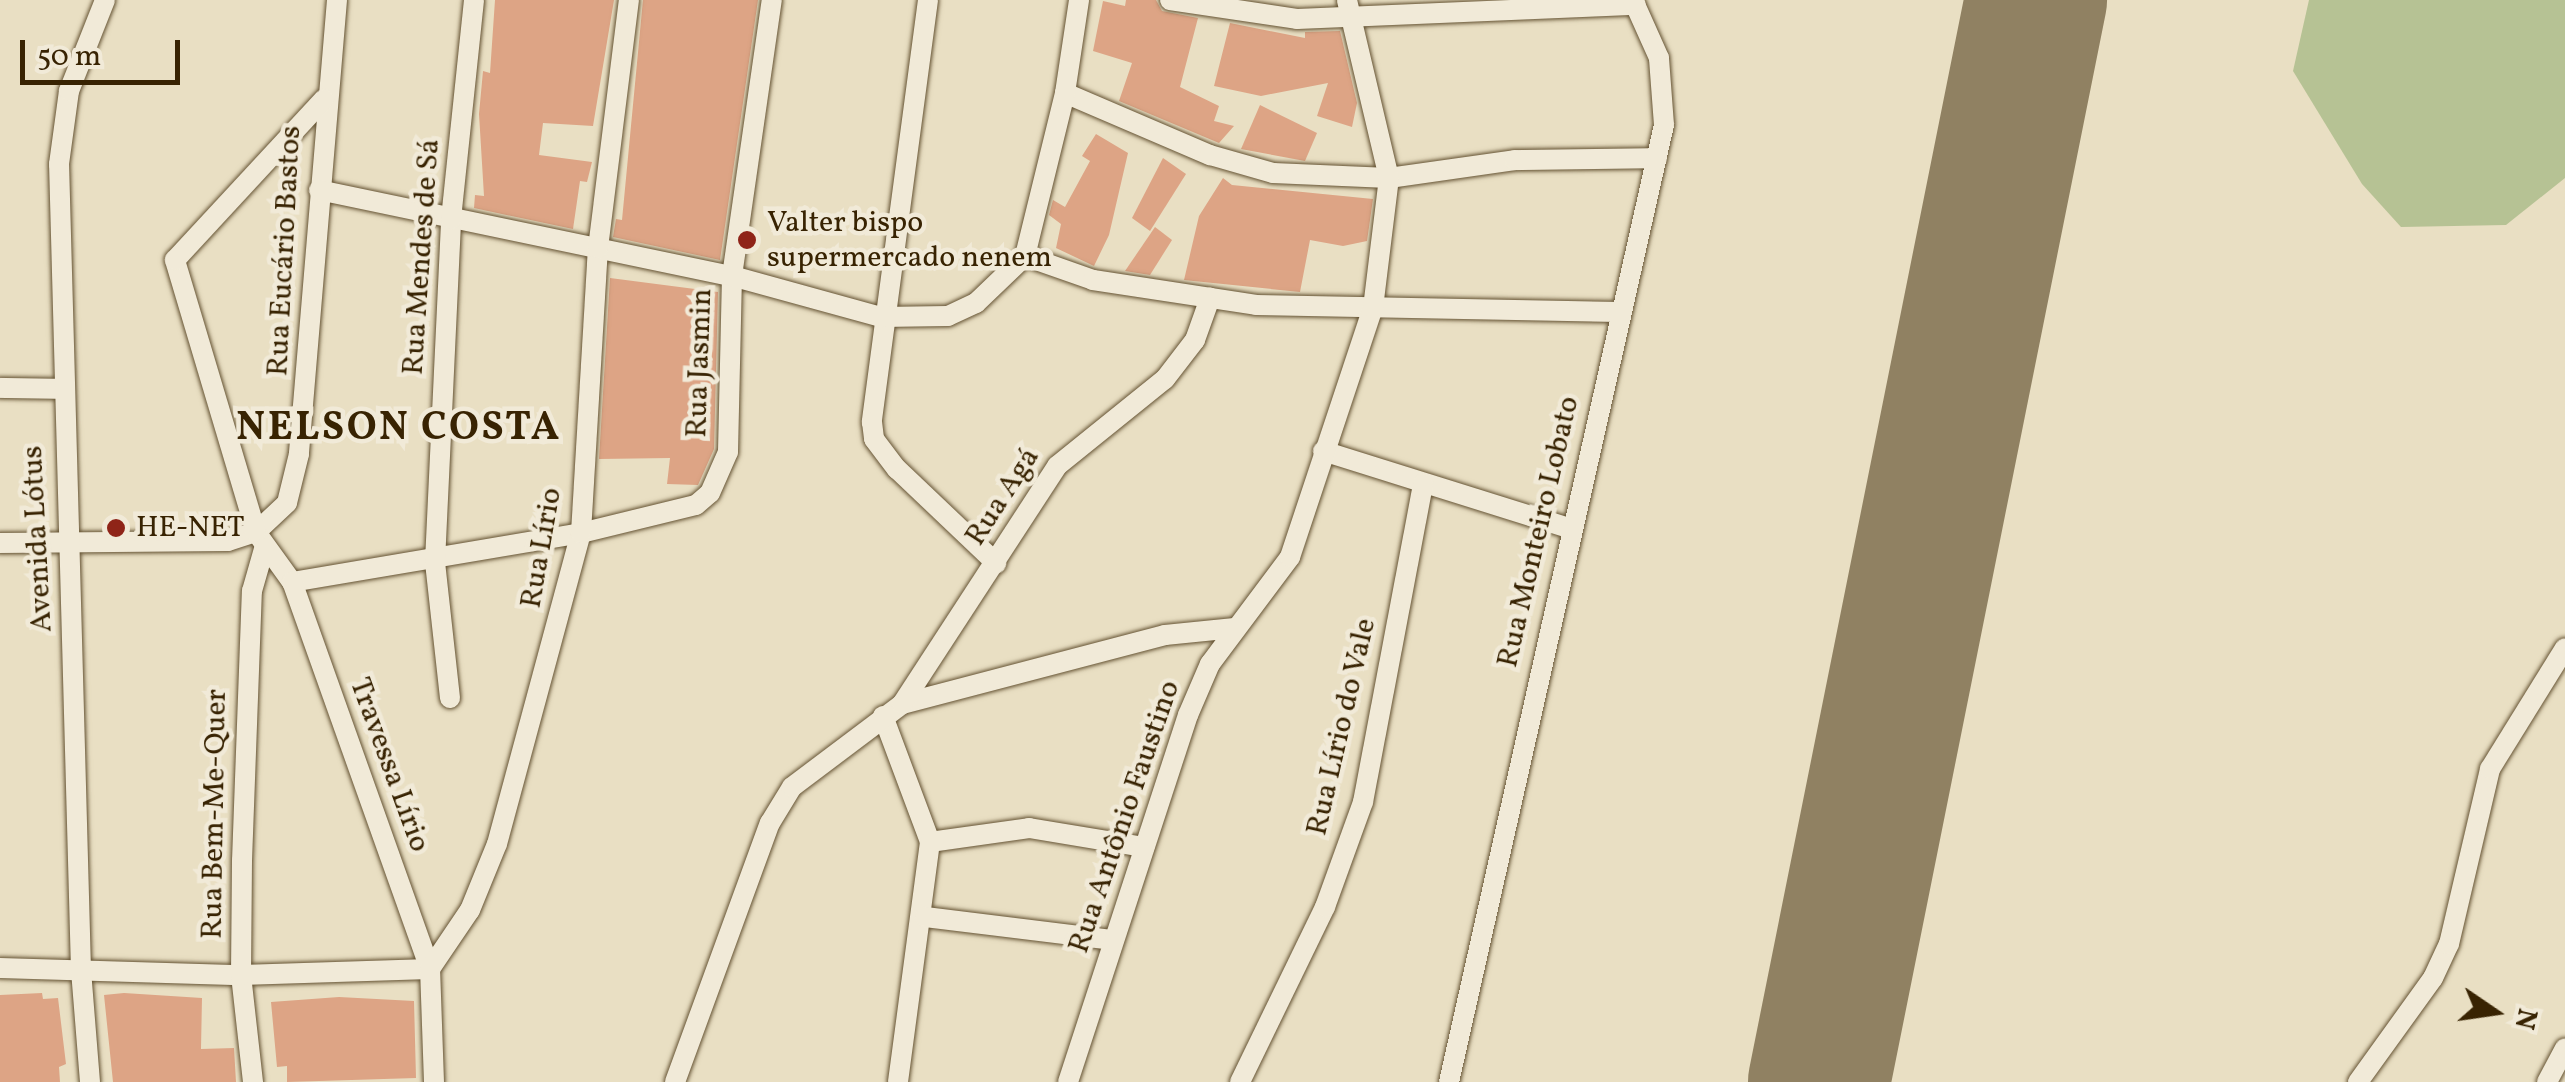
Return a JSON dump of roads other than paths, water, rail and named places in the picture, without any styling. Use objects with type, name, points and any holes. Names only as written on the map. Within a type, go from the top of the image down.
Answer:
[{"type":"street","name":"Avenida Lótus","points":[[90,1082],[80,970],[70,542],[61,389],[62,122],[106,0]]},
{"type":"street","name":"Rua Eucário Bastos","points":[[260,541],[287,503],[299,454],[324,99],[337,0]]},
{"type":"street","name":"Rua Mendes de Sá","points":[[450,698],[435,562],[451,219],[474,0]]},
{"type":"street","name":"Rua Lírio","points":[[430,968],[470,910],[497,844],[581,533],[598,248],[630,0]]},
{"type":"street","name":"Rua Jasmin","points":[[292,582],[435,562],[696,506],[717,482],[728,452],[732,276],[772,0]]},
{"type":"street","points":[[928,0],[881,317],[874,439],[996,562]]},
{"type":"street","points":[[319,190],[732,276],[881,317],[931,320],[963,311],[1025,256],[1065,93],[1080,0]]},
{"type":"street","points":[[1170,0],[1239,13],[1634,2]]},
{"type":"street","name":"Rua Monteiro Lobato","points":[[1444,1078],[1664,124],[1659,58],[1634,2]]},
{"type":"street","points":[[1350,9],[1389,178],[1373,308]]},
{"type":"street","points":[[1065,93],[1210,155],[1273,173],[1389,178],[1516,160],[1657,158]]},
{"type":"street","points":[[292,582],[260,541],[175,260],[324,99]]},
{"type":"street","points":[[1025,256],[1093,280],[1210,298],[1373,308],[1620,312]]},
{"type":"street","name":"Rua Agá","points":[[902,704],[1057,466],[1181,361],[1210,298]]},
{"type":"street","name":"Rua Antônio Faustino","points":[[1068,1082],[1188,715],[1234,628],[1290,557],[1373,308]]},
{"type":"street","points":[[0,388],[61,389]]},
{"type":"street","points":[[1324,451],[1569,528]]},
{"type":"street","name":"Rua Lírio do Vale","points":[[1240,1082],[1325,907],[1362,802],[1422,484]]},
{"type":"street","points":[[0,543],[260,541]]},
{"type":"street","name":"Rua Bem-Me-Quer","points":[[253,1082],[242,975],[252,591],[260,541]]},
{"type":"street","name":"Travessa Lírio","points":[[292,582],[430,968]]},
{"type":"street","name":"Rua Agá","points":[[675,1082],[782,802],[830,754],[902,704],[1164,634],[1234,628]]},
{"type":"street","points":[[2358,1082],[2441,961],[2490,768],[2565,648]]},
{"type":"street","points":[[883,716],[930,842],[925,917],[898,1082]]},
{"type":"street","points":[[930,842],[1029,828],[1144,847]]},
{"type":"street","points":[[925,917],[1112,940]]},
{"type":"street","points":[[0,968],[242,975],[430,968],[434,1082]]},
{"type":"street","points":[[2547,1082],[2565,1048]]},
{"type":"place","name":"Valter bispo supermercado nenem","points":[[747,240]]},
{"type":"place","name":"HE-NET","points":[[116,528]]},
{"type":"district","name":"NELSON COSTA","points":[[399,429]]}]
